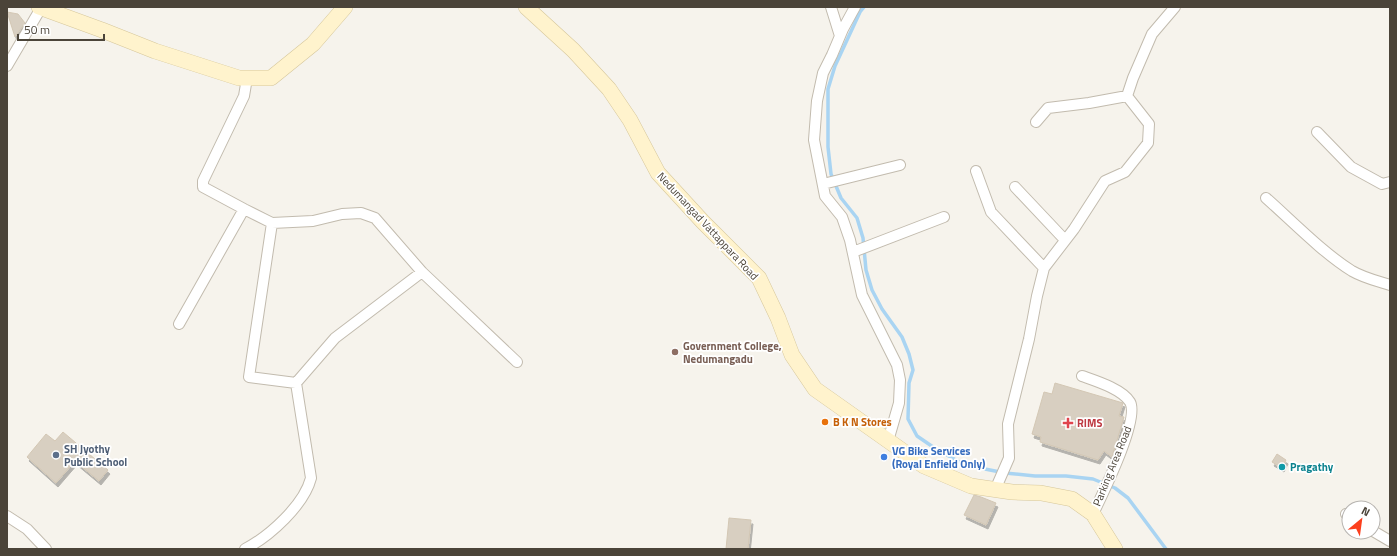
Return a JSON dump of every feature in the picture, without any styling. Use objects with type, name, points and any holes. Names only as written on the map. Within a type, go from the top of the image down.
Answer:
[{"type":"main road","points":[[40,7],[155,51],[239,78],[271,78],[313,44],[345,7]]},
{"type":"main road","name":"Nedumangad Vattappara Road","points":[[526,7],[573,50],[609,89],[630,120],[658,173],[703,222],[758,278],[778,318],[792,355],[815,389],[924,466],[971,486],[1012,492],[1041,493],[1072,499],[1093,514],[1115,549]]},
{"type":"street","points":[[7,66],[40,7]]},
{"type":"street","points":[[831,7],[840,36]]},
{"type":"street","points":[[854,7],[823,73],[817,101],[814,140],[825,196],[842,217],[853,252],[862,295],[897,365],[900,380],[899,403],[888,441]]},
{"type":"street","points":[[1127,96],[1152,34],[1175,7]]},
{"type":"street","points":[[247,78],[244,96],[203,181],[203,186],[272,223],[313,221],[342,214],[361,213],[375,218],[422,272],[518,362]]},
{"type":"street","points":[[1036,122],[1048,108],[1089,103],[1127,96]]},
{"type":"street","points":[[995,490],[1009,458],[1008,424],[1029,339],[1044,268],[1074,229],[1105,181],[1125,172],[1148,143],[1149,124],[1127,96]]},
{"type":"street","points":[[1317,132],[1351,167],[1382,184],[1390,182]]},
{"type":"street","points":[[823,184],[900,165]]},
{"type":"street","points":[[976,172],[991,212],[1044,268]]},
{"type":"street","points":[[1014,187],[1066,240]]},
{"type":"street","points":[[1266,198],[1331,256],[1353,272],[1368,279],[1390,285]]},
{"type":"street","points":[[180,324],[244,209]]},
{"type":"street","points":[[853,252],[944,216]]},
{"type":"street","points":[[272,223],[249,377],[296,383]]},
{"type":"street","points":[[245,549],[254,545],[284,520],[300,502],[309,487],[311,478],[296,383],[335,338],[422,272]]},
{"type":"street","name":"Parking Area Road","points":[[1082,376],[1123,394],[1131,403],[1132,418],[1113,472],[1093,514]]},
{"type":"street","points":[[7,516],[27,530],[46,549]]},
{"type":"street","points":[[1381,536],[1390,541]]},
{"type":"building","points":[[7,12],[18,14],[25,23],[15,37]]},
{"type":"building","points":[[1055,383],[1123,403],[1119,416],[1124,417],[1112,457],[1104,451],[1098,460],[1040,442],[1041,437],[1032,434],[1044,392],[1052,394]]},
{"type":"building","points":[[63,432],[108,470],[99,481],[75,461],[56,483],[27,457],[46,434],[55,441]]},
{"type":"building","points":[[1277,454],[1286,460],[1282,468],[1272,462]]},
{"type":"building","points":[[974,495],[996,503],[986,525],[964,515]]},
{"type":"building","points":[[729,518],[751,520],[748,549],[726,549]]},
{"type":"waterway","points":[[864,7],[860,12],[835,66],[828,89],[828,147],[831,174],[841,198],[857,218],[863,238],[866,270],[872,290],[882,309],[902,337],[909,354],[913,370],[909,383],[908,419],[917,436],[936,449],[965,465],[1005,473],[1093,479],[1115,488],[1128,498],[1166,549]]},
{"type":"place","name":"Government College, Nedumangadu","points":[[675,352]]},
{"type":"place","name":"B K N Stores","points":[[825,422]]},
{"type":"place","name":"RIMS","points":[[1068,423]]},
{"type":"place","name":"SH Jyothy Public School","points":[[56,455]]},
{"type":"place","name":"VG Bike Services (Royal Enfield Only)","points":[[884,457]]},
{"type":"place","name":"Pragathy","points":[[1282,467]]}]
